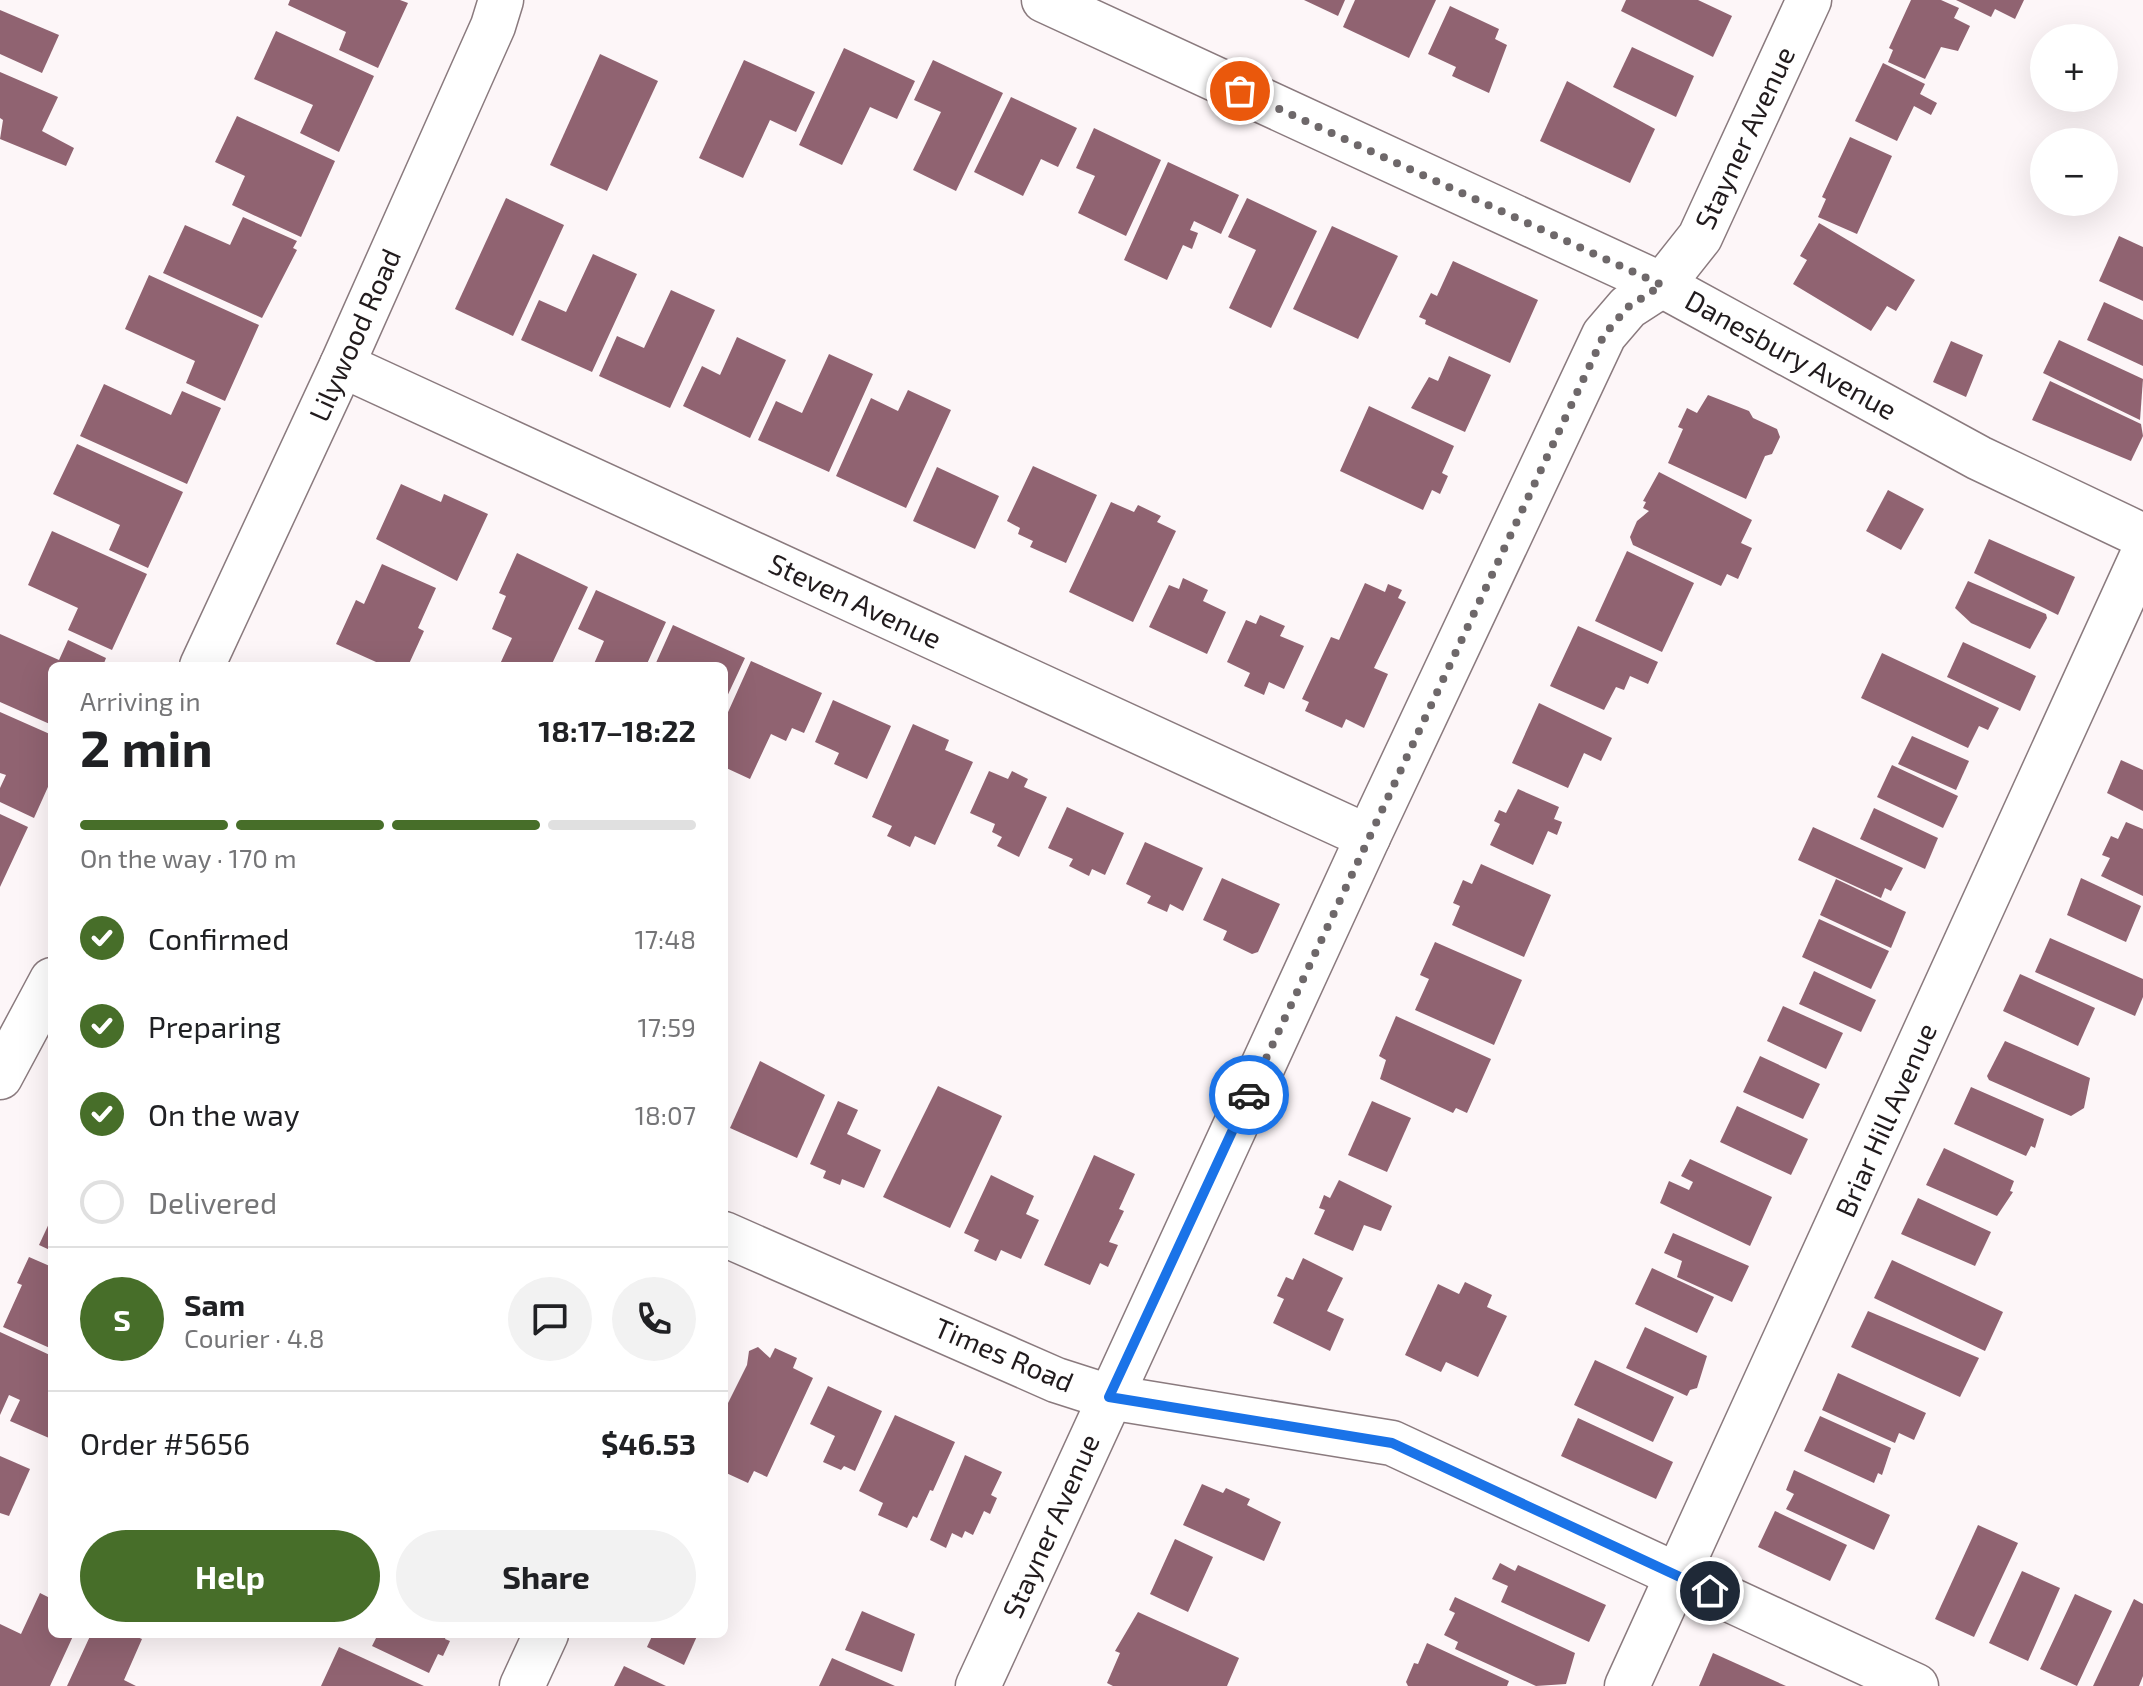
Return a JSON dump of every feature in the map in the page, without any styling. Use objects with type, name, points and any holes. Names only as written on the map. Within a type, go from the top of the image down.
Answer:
[{"type":"street","name":"Lilywood Road","points":[[204,662],[342,365],[493,26],[501,0]]},
{"type":"street","name":"Danesbury Avenue","points":[[1044,0],[1662,285],[1979,458],[2143,536]]},
{"type":"street","name":"Stayner Avenue","points":[[978,1686],[1368,837],[1604,335],[1628,307],[1662,285],[1712,216],[1809,0]]},
{"type":"street","name":"Steven Avenue","points":[[342,365],[1368,837]]},
{"type":"street","name":"Briar Hill Avenue","points":[[1627,1686],[2143,554]]},
{"type":"street","points":[[0,1077],[48,987]]},
{"type":"street","name":"Times Road","points":[[728,1244],[1056,1380],[1109,1397],[1392,1443],[1916,1686]]},
{"type":"street","points":[[522,1686],[544,1638]]},
{"type":"building","points":[[290,0],[400,0],[408,3],[378,68],[339,50],[346,32],[288,5]]},
{"type":"building","points":[[1304,0],[1345,0],[1338,16]]},
{"type":"building","points":[[1355,0],[1436,0],[1409,58],[1343,27]]},
{"type":"building","points":[[1626,0],[1698,0],[1732,16],[1713,57],[1621,11]]},
{"type":"building","points":[[1911,0],[1941,0],[1959,8],[1954,18],[1970,26],[1958,51],[1941,47],[1925,79],[1888,62],[1893,50],[1889,48]]},
{"type":"building","points":[[1956,0],[2024,0],[2015,19],[1995,9],[1991,17]]},
{"type":"building","points":[[1450,6],[1499,29],[1495,39],[1507,45],[1489,93],[1452,76],[1456,67],[1428,54]]},
{"type":"building","points":[[0,10],[59,35],[42,73],[0,54]]},
{"type":"building","points":[[276,31],[374,76],[339,152],[300,133],[313,105],[254,79]]},
{"type":"building","points":[[1632,47],[1694,76],[1676,117],[1613,87]]},
{"type":"building","points":[[844,48],[915,81],[897,119],[870,107],[842,165],[799,145]]},
{"type":"building","points":[[600,54],[658,81],[607,191],[550,165]]},
{"type":"building","points":[[744,60],[815,92],[796,132],[770,120],[743,178],[699,158]]},
{"type":"building","points":[[933,60],[1003,93],[956,191],[913,170],[941,112],[914,100]]},
{"type":"building","points":[[1883,63],[1925,84],[1920,94],[1937,103],[1931,115],[1914,106],[1897,141],[1855,121]]},
{"type":"building","points":[[0,72],[58,97],[42,131],[74,148],[66,166],[0,139],[3,120],[0,118]]},
{"type":"building","points":[[1567,81],[1655,129],[1630,183],[1540,141]]},
{"type":"building","points":[[1011,97],[1077,128],[1058,167],[1041,159],[1023,196],[974,172]]},
{"type":"building","points":[[237,116],[335,161],[301,237],[232,205],[245,176],[215,162]]},
{"type":"building","points":[[1094,128],[1161,160],[1126,236],[1078,213],[1095,176],[1076,168]]},
{"type":"building","points":[[1850,137],[1892,156],[1857,234],[1818,217],[1826,199],[1822,197]]},
{"type":"building","points":[[1168,162],[1239,195],[1221,234],[1194,221],[1190,230],[1198,233],[1192,249],[1183,245],[1167,280],[1124,260]]},
{"type":"building","points":[[506,198],[564,225],[513,336],[455,309]]},
{"type":"building","points":[[1247,198],[1317,231],[1271,328],[1229,308],[1256,250],[1228,237]]},
{"type":"building","points":[[243,217],[297,241],[293,248],[297,250],[262,318],[163,273],[185,225],[230,245]]},
{"type":"building","points":[[1819,223],[1915,280],[1896,311],[1887,306],[1871,331],[1793,284],[1807,260],[1800,256]]},
{"type":"building","points":[[1332,226],[1398,256],[1358,339],[1293,309]]},
{"type":"building","points":[[2119,236],[2143,247],[2143,301],[2099,281]]},
{"type":"building","points":[[593,254],[637,274],[592,372],[521,340],[539,300],[566,312]]},
{"type":"building","points":[[1453,261],[1538,300],[1510,363],[1425,324],[1426,320],[1419,317],[1431,293],[1437,296]]},
{"type":"building","points":[[149,275],[259,325],[225,401],[186,383],[195,361],[125,329]]},
{"type":"building","points":[[671,290],[715,310],[670,408],[599,376],[617,336],[644,348]]},
{"type":"building","points":[[2104,302],[2143,320],[2143,366],[2087,340]]},
{"type":"building","points":[[737,337],[786,360],[750,438],[683,406],[702,366],[720,375]]},
{"type":"building","points":[[2059,340],[2143,379],[2140,420],[2043,373]]},
{"type":"building","points":[[1951,341],[1983,355],[1966,397],[1933,382]]},
{"type":"building","points":[[829,354],[873,374],[829,472],[758,440],[776,401],[802,413]]},
{"type":"building","points":[[1449,356],[1491,375],[1465,432],[1411,408],[1429,377],[1438,381]]},
{"type":"building","points":[[2050,381],[2141,424],[2143,436],[2131,461],[2032,420]]},
{"type":"building","points":[[104,384],[171,415],[182,391],[221,408],[187,484],[80,436]]},
{"type":"building","points":[[908,390],[951,410],[906,508],[836,476],[871,398],[898,411]]},
{"type":"building","points":[[1708,395],[1749,411],[1753,418],[1777,429],[1780,437],[1772,454],[1765,456],[1746,499],[1668,463],[1683,429],[1678,427],[1687,408],[1697,413]]},
{"type":"building","points":[[1369,406],[1454,446],[1442,473],[1448,476],[1440,494],[1432,490],[1423,510],[1340,471]]},
{"type":"building","points":[[77,444],[183,492],[148,568],[109,550],[120,525],[53,494]]},
{"type":"building","points":[[1033,466],[1097,495],[1066,563],[1030,547],[1033,541],[1018,534],[1020,528],[1007,521]]},
{"type":"building","points":[[937,467],[999,496],[975,549],[913,521]]},
{"type":"building","points":[[1659,472],[1752,520],[1741,543],[1752,548],[1738,579],[1727,574],[1721,586],[1633,545],[1630,537],[1637,521],[1649,511],[1643,508],[1646,502],[1643,501]]},
{"type":"building","points":[[401,484],[441,502],[444,494],[488,514],[457,581],[376,539]]},
{"type":"building","points":[[1888,490],[1924,509],[1901,550],[1866,531]]},
{"type":"building","points":[[1111,502],[1134,512],[1138,505],[1161,516],[1157,522],[1176,531],[1133,622],[1069,592]]},
{"type":"building","points":[[52,531],[147,574],[112,650],[68,630],[78,608],[28,585]]},
{"type":"building","points":[[1989,539],[2075,577],[2058,615],[1974,573]]},
{"type":"building","points":[[1627,551],[1694,583],[1662,652],[1595,621]]},
{"type":"building","points":[[517,553],[588,587],[553,662],[501,662],[512,638],[492,629],[506,596],[499,593]]},
{"type":"building","points":[[382,564],[436,588],[418,628],[424,631],[410,662],[376,662],[336,644],[356,600],[364,604]]},
{"type":"building","points":[[1183,578],[1208,590],[1203,601],[1226,612],[1207,654],[1149,627],[1169,585],[1179,589]]},
{"type":"building","points":[[1968,581],[2046,614],[2047,618],[2030,649],[1971,623],[1955,608]]},
{"type":"building","points":[[1365,583],[1385,592],[1388,584],[1402,590],[1398,598],[1406,602],[1374,668],[1388,674],[1364,728],[1346,719],[1342,728],[1305,711],[1309,702],[1302,699],[1331,637],[1339,640]]},
{"type":"building","points":[[596,590],[666,622],[648,662],[595,662],[604,641],[578,629]]},
{"type":"building","points":[[1260,615],[1285,626],[1280,636],[1304,646],[1284,689],[1269,682],[1264,695],[1244,686],[1250,673],[1227,662],[1246,620],[1256,624]]},
{"type":"building","points":[[673,625],[745,658],[728,694],[728,662],[656,662]]},
{"type":"building","points":[[1578,626],[1658,662],[1648,684],[1630,676],[1624,690],[1616,687],[1604,710],[1550,686]]},
{"type":"building","points":[[0,634],[59,660],[68,640],[106,658],[104,662],[48,662],[48,723],[0,702]]},
{"type":"building","points":[[1963,642],[2036,676],[2020,711],[1947,677]]},
{"type":"building","points":[[1882,653],[1999,708],[1988,730],[1979,726],[1968,748],[1861,698]]},
{"type":"building","points":[[751,661],[822,693],[804,733],[792,728],[786,741],[771,734],[750,779],[728,769],[728,712]]},
{"type":"building","points":[[833,700],[891,726],[867,779],[834,764],[839,753],[815,742]]},
{"type":"building","points":[[1539,703],[1612,738],[1601,761],[1584,753],[1568,788],[1512,763]]},
{"type":"building","points":[[0,712],[48,733],[48,787],[34,818],[0,802],[0,788],[6,775],[0,773]]},
{"type":"building","points":[[913,724],[949,740],[945,750],[973,762],[935,845],[915,836],[910,847],[887,836],[892,826],[872,817]]},
{"type":"building","points":[[1912,736],[1969,761],[1956,790],[1898,764]]},
{"type":"building","points":[[2121,760],[2143,770],[2143,811],[2107,793]]},
{"type":"building","points":[[1892,765],[1958,796],[1943,828],[1877,797]]},
{"type":"building","points":[[989,771],[1008,779],[1012,771],[1028,779],[1024,787],[1047,797],[1019,857],[997,846],[1002,837],[992,832],[995,824],[970,813]]},
{"type":"building","points":[[1518,789],[1559,807],[1554,819],[1562,822],[1557,835],[1548,831],[1533,865],[1490,845],[1500,824],[1494,821],[1499,810],[1506,813]]},
{"type":"building","points":[[1067,807],[1124,833],[1105,875],[1092,869],[1089,876],[1069,866],[1073,859],[1048,848]]},
{"type":"building","points":[[1874,808],[1938,838],[1925,869],[1860,839]]},
{"type":"building","points":[[0,814],[28,827],[0,887]]},
{"type":"building","points":[[2126,822],[2143,829],[2143,896],[2101,876],[2110,858],[2102,855],[2111,836],[2118,839]]},
{"type":"building","points":[[1813,827],[1903,868],[1891,891],[1885,888],[1881,898],[1798,860]]},
{"type":"building","points":[[1145,842],[1203,868],[1183,911],[1170,904],[1167,912],[1147,903],[1151,896],[1126,884]]},
{"type":"building","points":[[1481,864],[1551,895],[1524,957],[1452,925],[1460,906],[1453,903],[1463,880],[1472,884]]},
{"type":"building","points":[[1222,878],[1280,904],[1258,952],[1252,954],[1223,940],[1227,931],[1203,920]]},
{"type":"building","points":[[2081,878],[2141,906],[2126,942],[2067,915]]},
{"type":"building","points":[[1836,879],[1906,912],[1891,948],[1820,915]]},
{"type":"building","points":[[1819,919],[1889,951],[1871,989],[1802,957]]},
{"type":"building","points":[[2050,938],[2143,979],[2143,997],[2135,1016],[2035,972]]},
{"type":"building","points":[[1435,942],[1522,980],[1494,1045],[1415,1010],[1429,979],[1420,975]]},
{"type":"building","points":[[1814,971],[1876,1000],[1861,1032],[1799,1004]]},
{"type":"building","points":[[2020,974],[2095,1008],[2078,1046],[2003,1011]]},
{"type":"building","points":[[1783,1006],[1843,1033],[1826,1069],[1767,1041]]},
{"type":"building","points":[[1396,1016],[1491,1059],[1467,1113],[1456,1108],[1453,1113],[1380,1079],[1386,1060],[1379,1056]]},
{"type":"building","points":[[2005,1041],[2090,1078],[2084,1108],[2071,1116],[1989,1080],[1987,1076]]},
{"type":"building","points":[[1760,1056],[1820,1084],[1803,1119],[1743,1092]]},
{"type":"building","points":[[760,1061],[825,1095],[797,1158],[730,1128]]},
{"type":"building","points":[[938,1086],[1002,1116],[950,1228],[883,1197]]},
{"type":"building","points":[[1971,1087],[2044,1119],[2035,1148],[2031,1146],[2026,1156],[1954,1124]]},
{"type":"building","points":[[838,1101],[858,1110],[847,1134],[881,1150],[864,1188],[842,1179],[840,1185],[823,1178],[826,1171],[810,1164]]},
{"type":"building","points":[[1372,1101],[1411,1118],[1387,1172],[1348,1155]]},
{"type":"building","points":[[1737,1106],[1808,1139],[1791,1175],[1720,1142]]},
{"type":"building","points":[[1944,1148],[2014,1181],[2010,1191],[2013,1192],[1997,1216],[1926,1185]]},
{"type":"building","points":[[1094,1155],[1135,1174],[1119,1209],[1124,1211],[1109,1242],[1118,1245],[1108,1267],[1100,1263],[1090,1285],[1044,1265]]},
{"type":"building","points":[[1690,1159],[1772,1197],[1750,1246],[1660,1203],[1669,1181],[1689,1190],[1693,1182],[1681,1176]]},
{"type":"building","points":[[991,1175],[1034,1196],[1026,1214],[1039,1220],[1021,1259],[1001,1250],[996,1261],[974,1251],[979,1240],[964,1233]]},
{"type":"building","points":[[1339,1180],[1392,1206],[1381,1231],[1364,1225],[1353,1251],[1314,1234],[1325,1210],[1319,1208],[1324,1195],[1330,1198]]},
{"type":"building","points":[[1918,1198],[1991,1232],[1975,1266],[1901,1234]]},
{"type":"building","points":[[48,1226],[48,1249],[39,1245]]},
{"type":"building","points":[[1673,1233],[1749,1266],[1732,1302],[1677,1277],[1682,1261],[1664,1253]]},
{"type":"building","points":[[29,1257],[48,1265],[48,1347],[3,1327],[22,1285],[17,1283]]},
{"type":"building","points":[[1303,1258],[1343,1278],[1327,1311],[1344,1319],[1330,1351],[1273,1323],[1284,1299],[1277,1296],[1286,1277],[1293,1280]]},
{"type":"building","points":[[1892,1260],[2003,1312],[1985,1351],[1874,1298]]},
{"type":"building","points":[[1652,1268],[1714,1297],[1697,1333],[1635,1304]]},
{"type":"building","points":[[1465,1282],[1492,1295],[1487,1307],[1507,1316],[1478,1377],[1446,1362],[1441,1372],[1405,1355],[1438,1284],[1459,1294]]},
{"type":"building","points":[[1868,1311],[1979,1358],[1960,1397],[1851,1347]]},
{"type":"building","points":[[1645,1327],[1707,1356],[1697,1388],[1690,1390],[1687,1396],[1626,1368]]},
{"type":"building","points":[[0,1332],[48,1354],[48,1438],[10,1421],[20,1400],[9,1395],[0,1415]]},
{"type":"building","points":[[758,1347],[770,1358],[775,1348],[797,1358],[793,1368],[813,1378],[767,1477],[754,1471],[748,1483],[728,1474],[728,1403],[747,1365],[749,1351]]},
{"type":"building","points":[[1595,1360],[1674,1397],[1653,1442],[1574,1405]]},
{"type":"building","points":[[1838,1373],[1926,1413],[1914,1440],[1899,1433],[1895,1443],[1822,1410]]},
{"type":"building","points":[[828,1386],[882,1411],[855,1471],[844,1466],[841,1470],[823,1462],[835,1436],[810,1424]]},
{"type":"building","points":[[895,1415],[955,1442],[933,1491],[930,1490],[917,1518],[913,1516],[907,1528],[878,1515],[883,1503],[859,1491]]},
{"type":"building","points":[[1820,1416],[1891,1448],[1882,1475],[1878,1473],[1874,1483],[1804,1451]]},
{"type":"building","points":[[1578,1418],[1673,1462],[1656,1499],[1561,1456]]},
{"type":"building","points":[[965,1455],[1002,1472],[991,1495],[997,1498],[990,1514],[984,1511],[973,1535],[965,1531],[962,1538],[952,1533],[946,1548],[930,1540]]},
{"type":"building","points":[[0,1456],[30,1469],[9,1516],[0,1513]]},
{"type":"building","points":[[1794,1470],[1890,1515],[1874,1550],[1786,1509],[1794,1494],[1786,1490]]},
{"type":"building","points":[[1202,1484],[1223,1493],[1226,1488],[1250,1499],[1247,1505],[1281,1522],[1264,1561],[1183,1525]]},
{"type":"building","points":[[1775,1511],[1847,1545],[1830,1581],[1758,1547]]},
{"type":"building","points":[[1978,1525],[2018,1543],[1974,1637],[1935,1619]]},
{"type":"building","points":[[1175,1539],[1213,1557],[1188,1612],[1150,1594]]},
{"type":"building","points":[[1500,1563],[1515,1571],[1518,1565],[1606,1605],[1589,1642],[1501,1602],[1508,1586],[1492,1579]]},
{"type":"building","points":[[2022,1571],[2060,1588],[2028,1661],[1989,1643]]},
{"type":"building","points":[[40,1593],[48,1597],[48,1638],[72,1638],[50,1686],[0,1686],[0,1624],[21,1634]]},
{"type":"building","points":[[2075,1594],[2112,1611],[2077,1686],[2040,1669]]},
{"type":"building","points":[[1455,1597],[1575,1653],[1566,1684],[1536,1686],[1455,1649],[1458,1642],[1444,1635],[1455,1613],[1449,1610]]},
{"type":"building","points":[[2134,1599],[2143,1604],[2143,1676],[2139,1686],[2093,1686]]},
{"type":"building","points":[[862,1611],[915,1634],[902,1672],[845,1650]]},
{"type":"building","points":[[1138,1612],[1239,1658],[1227,1686],[1113,1686],[1107,1683],[1120,1653],[1115,1651]]},
{"type":"building","points":[[89,1638],[142,1639],[124,1680],[136,1686],[67,1686]]},
{"type":"building","points":[[376,1638],[445,1638],[450,1641],[443,1656],[438,1654],[429,1673],[372,1646]]},
{"type":"building","points":[[651,1638],[696,1638],[684,1665],[647,1647]]},
{"type":"building","points":[[1427,1643],[1509,1681],[1507,1686],[1408,1686],[1406,1682],[1414,1663],[1418,1664]]},
{"type":"building","points":[[339,1647],[424,1686],[321,1686]]},
{"type":"building","points":[[1713,1653],[1786,1686],[1699,1686]]},
{"type":"building","points":[[832,1658],[895,1686],[819,1686]]},
{"type":"building","points":[[624,1666],[666,1686],[614,1686]]},
{"type":"way so far","points":[[1240,91],[1662,285],[1628,307],[1604,335],[1249,1095]]},
{"type":"route","points":[[1249,1095],[1109,1397],[1392,1443],[1710,1591]]}]
